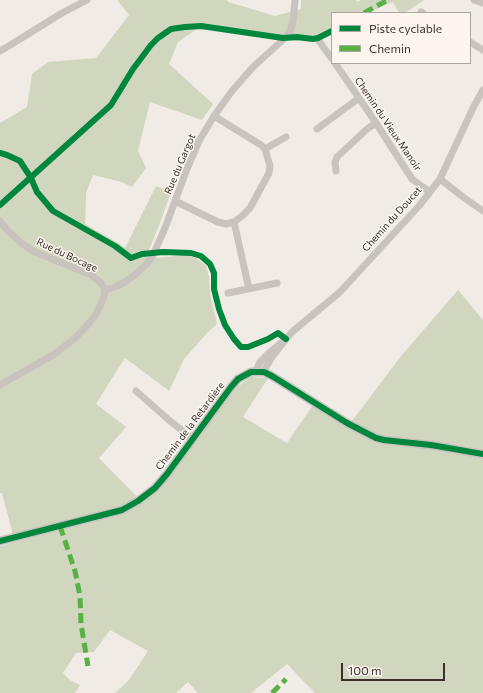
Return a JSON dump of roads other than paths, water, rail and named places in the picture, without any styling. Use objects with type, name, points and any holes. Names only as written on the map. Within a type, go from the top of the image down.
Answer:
[{"type":"street","points":[[0,50],[87,0]]},
{"type":"street","name":"Rue du Gargot","points":[[105,290],[125,282],[147,264],[166,228],[186,169],[199,142],[214,116],[232,91],[254,67],[285,38],[290,31],[293,22],[295,0]]},
{"type":"street","points":[[474,0],[483,4]]},
{"type":"street","points":[[319,41],[331,58]]},
{"type":"street","points":[[471,43],[483,50]]},
{"type":"street","name":"Chemin du Vieux Manoir","points":[[335,64],[376,123],[412,179],[430,192]]},
{"type":"street","name":"Chemin du Doucet","points":[[260,372],[266,367],[292,332],[340,292],[419,206],[440,179],[483,90]]},
{"type":"street","points":[[317,129],[359,98]]},
{"type":"street","points":[[175,201],[218,222],[226,224],[234,222],[250,208],[269,173],[270,166],[265,149],[214,116]]},
{"type":"street","points":[[336,171],[334,162],[337,157],[367,129],[376,123]]},
{"type":"street","points":[[265,149],[286,137]]},
{"type":"street","points":[[440,179],[483,211]]},
{"type":"street","name":"Rue du Bocage","points":[[0,221],[21,243],[35,252],[91,275],[101,283],[105,290]]},
{"type":"street","points":[[234,222],[249,289]]},
{"type":"street","points":[[228,293],[277,283]]},
{"type":"street","points":[[0,385],[53,355],[79,335],[95,316],[103,300],[105,290]]},
{"type":"street","name":"Chemin de la Retardière","points":[[0,541],[122,510],[138,501],[155,488],[167,474],[231,387],[243,376],[251,372],[260,372]]},
{"type":"street","points":[[260,372],[272,376],[347,423],[376,438],[431,445],[483,454]]},
{"type":"street","points":[[136,391],[193,439]]}]
